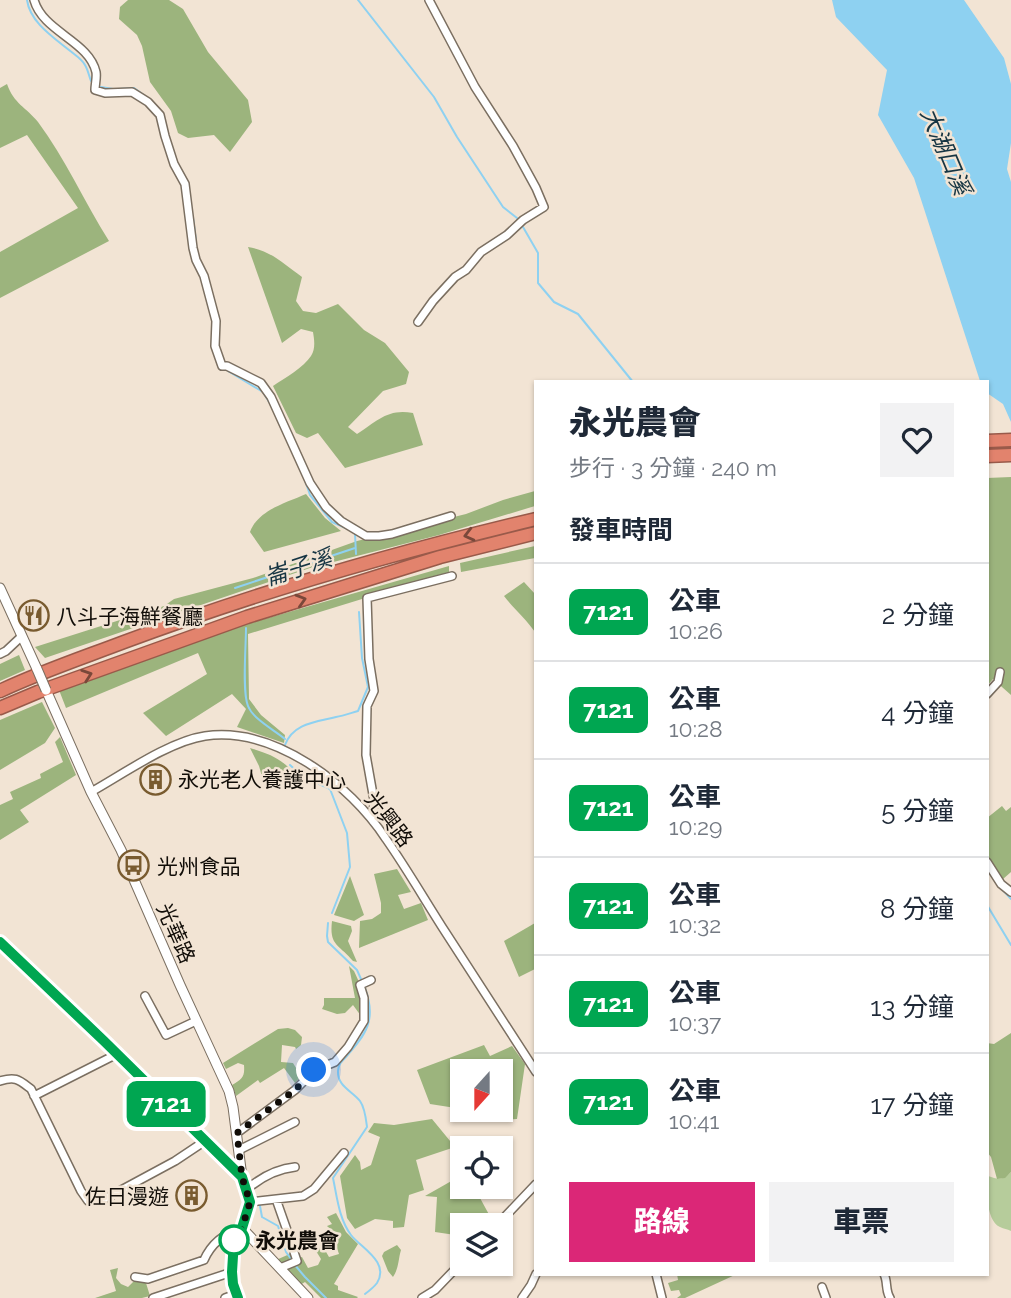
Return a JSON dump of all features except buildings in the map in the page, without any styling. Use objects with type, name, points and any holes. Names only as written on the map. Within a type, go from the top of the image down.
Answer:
[{"type":"highway","points":[[989,441],[1011,440]]},
{"type":"highway","points":[[989,457],[1011,454]]},
{"type":"highway","points":[[0,691],[29,677],[201,613],[436,543],[534,519]]},
{"type":"highway","points":[[0,708],[247,617],[440,556],[534,533]]},
{"type":"street","points":[[34,0],[44,19],[91,62],[96,72],[95,90],[105,93],[132,92],[148,102],[160,115],[174,164],[185,184],[196,261],[204,276],[216,321],[215,346],[222,366],[261,383],[271,397],[310,483],[327,507],[341,521],[366,536],[392,534],[452,516]]},
{"type":"street","points":[[418,322],[433,301],[481,252],[544,207],[513,146],[475,87],[429,0]]},
{"type":"street","points":[[373,822],[374,800],[366,755],[367,706],[374,691],[369,659],[367,598],[452,576]]},
{"type":"street","points":[[0,588],[22,636],[0,654]]},
{"type":"street","name":"光華路","points":[[22,636],[229,1091],[242,1177],[250,1202]]},
{"type":"street","points":[[989,692],[998,682],[1000,672]]},
{"type":"street","name":"光興路","points":[[91,792],[176,743],[203,736],[240,736],[288,752],[324,775],[347,795],[386,837],[534,1069]]},
{"type":"street","points":[[989,865],[1001,884],[1011,892]]},
{"type":"street","points":[[0,943],[242,1177]]},
{"type":"street","points":[[237,1133],[295,1090],[314,1070],[335,1062],[348,1047],[363,1021],[364,998],[360,985],[371,980]]},
{"type":"street","points":[[145,996],[166,1035],[196,1021]]},
{"type":"street","points":[[34,1096],[117,1054]]},
{"type":"street","points":[[0,1081],[17,1079],[31,1089],[88,1201],[99,1202],[175,1161],[205,1141]]},
{"type":"street","points":[[239,1150],[295,1122]]},
{"type":"street","points":[[225,1298],[237,1296],[232,1272],[234,1240],[242,1228],[250,1202],[303,1196],[314,1189],[344,1153]]},
{"type":"street","points":[[246,1190],[256,1181],[281,1169],[295,1167]]},
{"type":"street","points":[[508,1213],[534,1186]]},
{"type":"street","points":[[276,1199],[289,1236]]},
{"type":"street","points":[[242,1228],[309,1298]]},
{"type":"street","points":[[135,1277],[148,1279],[204,1260],[209,1249],[229,1232],[242,1228]]},
{"type":"street","points":[[280,1268],[294,1262],[294,1252]]},
{"type":"street","points":[[153,1298],[232,1272]]},
{"type":"street","points":[[422,1298],[435,1290],[450,1274]]},
{"type":"street","points":[[522,1298],[535,1276]]},
{"type":"street","points":[[657,1276],[663,1298]]},
{"type":"street","points":[[884,1276],[890,1298]]},
{"type":"street","points":[[822,1287],[826,1298]]},
{"type":"green space","points":[[128,0],[169,0],[183,9],[208,52],[248,100],[252,122],[230,152],[214,135],[188,138],[178,133],[171,111],[150,82],[137,35],[119,19],[120,7]]},
{"type":"green space","points":[[7,84],[17,101],[34,117],[48,136],[109,241],[0,298],[0,252],[78,208],[27,135],[0,148],[0,88]]},
{"type":"green space","points":[[248,247],[270,254],[302,277],[296,301],[303,311],[316,313],[338,304],[364,330],[385,343],[409,372],[406,384],[383,391],[348,427],[357,434],[390,414],[413,413],[423,445],[345,468],[318,433],[307,438],[296,433],[273,386],[311,356],[314,347],[313,332],[301,329],[282,343]]},
{"type":"green space","points":[[1011,477],[1011,695],[993,679],[989,684],[989,478]]},
{"type":"green space","points":[[534,491],[534,506],[439,535],[310,568],[45,658],[35,647],[164,606],[174,599],[253,578],[357,541],[466,514]]},
{"type":"green space","points":[[306,494],[325,518],[341,531],[264,552],[250,532],[254,524],[274,508]]},
{"type":"green space","points":[[534,546],[534,558],[461,572],[460,563]]},
{"type":"green space","points":[[449,566],[449,575],[248,634],[249,699],[261,715],[285,735],[284,743],[237,727],[246,709],[232,694],[166,736],[143,713],[207,674],[198,653],[66,708],[59,690],[212,634]]},
{"type":"green space","points":[[524,582],[534,593],[534,631],[528,623],[504,596]]},
{"type":"green space","points":[[19,655],[25,670],[0,681],[0,664]]},
{"type":"green space","points":[[42,702],[55,728],[45,743],[0,770],[0,720]]},
{"type":"green space","points":[[60,737],[76,775],[20,810],[29,822],[0,840],[0,805],[13,799],[10,792],[41,778],[40,774],[63,762],[55,742]]},
{"type":"green space","points":[[250,748],[276,758],[296,776],[263,780]]},
{"type":"green space","points":[[1002,806],[1006,811],[1011,807],[1011,872],[1003,879],[989,861],[989,816]]},
{"type":"green space","points":[[397,869],[411,892],[398,895],[404,909],[421,903],[428,920],[359,948],[360,921],[372,919],[381,913],[374,874]]},
{"type":"green space","points":[[350,876],[364,915],[354,921],[334,915]]},
{"type":"green space","points":[[332,921],[351,926],[348,941],[357,962],[336,944],[332,935]]},
{"type":"green space","points":[[534,924],[534,970],[519,977],[504,941]]},
{"type":"green space","points":[[349,966],[359,982],[356,983],[362,996],[361,1016],[353,1005],[345,1013],[337,1014],[322,1009],[324,998],[355,998]]},
{"type":"green space","points":[[278,1029],[295,1030],[302,1037],[301,1045],[296,1049],[282,1045],[281,1062],[293,1063],[301,1076],[295,1083],[284,1068],[260,1083],[258,1080],[236,1096],[232,1085],[242,1077],[244,1065],[238,1063],[226,1069],[223,1063]]},
{"type":"green space","points":[[1011,1033],[1011,1172],[1005,1178],[997,1179],[989,1154],[989,1043],[994,1044]]},
{"type":"green space","points":[[484,1045],[490,1056],[512,1046],[525,1064],[517,1119],[513,1119],[513,1059],[450,1059],[450,1107],[430,1104],[417,1070]]},
{"type":"green space","points":[[432,1119],[450,1141],[450,1149],[416,1160],[424,1190],[409,1195],[404,1227],[393,1228],[393,1221],[375,1219],[355,1229],[347,1218],[340,1176],[355,1155],[361,1170],[371,1165],[380,1137],[368,1132],[374,1123],[394,1125]]},
{"type":"green space","points":[[1011,1172],[1011,1231],[1000,1227],[989,1210],[989,1176],[998,1179]]},
{"type":"green space","points":[[450,1182],[450,1199],[481,1199],[488,1213],[450,1213],[450,1234],[435,1232],[437,1197],[425,1196]]},
{"type":"green space","points":[[336,1213],[346,1232],[358,1244],[334,1284],[338,1286],[338,1290],[357,1298],[321,1298],[305,1282],[300,1285],[276,1260],[292,1253],[296,1258],[302,1257],[308,1268],[318,1265],[321,1259],[316,1251],[322,1245],[329,1257],[339,1254],[331,1230],[327,1226],[332,1224],[327,1217]]},
{"type":"green space","points":[[397,1245],[401,1250],[393,1277],[382,1256]]},
{"type":"green space","points":[[118,1268],[116,1278],[121,1284],[128,1287],[134,1281],[146,1283],[150,1296],[95,1298],[116,1291],[110,1270]]},
{"type":"green space","points":[[677,1276],[733,1276],[685,1298],[677,1298],[681,1295],[679,1290],[671,1291],[668,1283],[678,1280]]},
{"type":"water","name":"大湖口溪","points":[[832,0],[964,0],[1004,58],[1011,84],[1011,143],[1007,169],[1011,182],[1011,422],[1003,404],[989,394],[989,380],[980,380],[914,178],[878,115],[887,70],[836,17]]},
{"type":"waterway","points":[[27,0],[37,22],[84,63],[91,81]]},
{"type":"waterway","points":[[358,0],[434,97],[503,207],[517,218]]},
{"type":"waterway","points":[[101,87],[113,89]]},
{"type":"waterway","points":[[119,89],[134,88],[145,96]]},
{"type":"waterway","points":[[193,218],[196,241]]},
{"type":"waterway","points":[[523,227],[538,253],[538,283],[554,302],[578,314],[631,380]]},
{"type":"waterway","points":[[216,309],[219,317],[219,348]]},
{"type":"waterway","points":[[228,371],[263,392],[271,405]]},
{"type":"waterway","points":[[305,480],[310,495],[332,522],[348,529]]},
{"type":"waterway","points":[[355,534],[356,554]]},
{"type":"waterway","name":"崙子溪","points":[[235,588],[355,548]]},
{"type":"waterway","name":"崙子溪","points":[[285,745],[299,728],[358,711],[368,687],[362,658],[359,612]]},
{"type":"waterway","name":"崙子溪","points":[[246,628],[245,680],[248,706],[259,720],[285,739]]},
{"type":"waterway","points":[[290,765],[302,776],[330,789],[347,833],[350,867],[332,913]]},
{"type":"waterway","points":[[1002,889],[1011,899]]},
{"type":"waterway","points":[[989,908],[1011,945]]},
{"type":"waterway","points":[[328,923],[328,942],[357,970],[361,979]]},
{"type":"waterway","points":[[365,988],[370,1009],[368,1026],[340,1063],[338,1076],[342,1084],[362,1104],[367,1127],[333,1178],[339,1208],[347,1229],[373,1256],[380,1268],[377,1283],[365,1294]]},
{"type":"waterway","points":[[260,1206],[262,1217],[278,1226],[291,1259]]},
{"type":"waterway","points":[[294,1264],[326,1298]]},
{"type":"bus line","name":"7121","points":[[0,942],[242,1177],[250,1202],[242,1228],[234,1240],[232,1272],[238,1298]]},
{"type":"place","name":"八斗子海鮮餐廳","points":[[33,616]]},
{"type":"place","name":"永光老人養護中心","points":[[155,779]]},
{"type":"place","name":"光州食品","points":[[134,866]]},
{"type":"place","name":"佐日漫遊","points":[[192,1196]]},
{"type":"place","name":"永光農會","points":[[234,1240]]},
{"type":"route","points":[[234,1240],[242,1228],[250,1202],[242,1177],[237,1133],[295,1090],[314,1070]]}]
